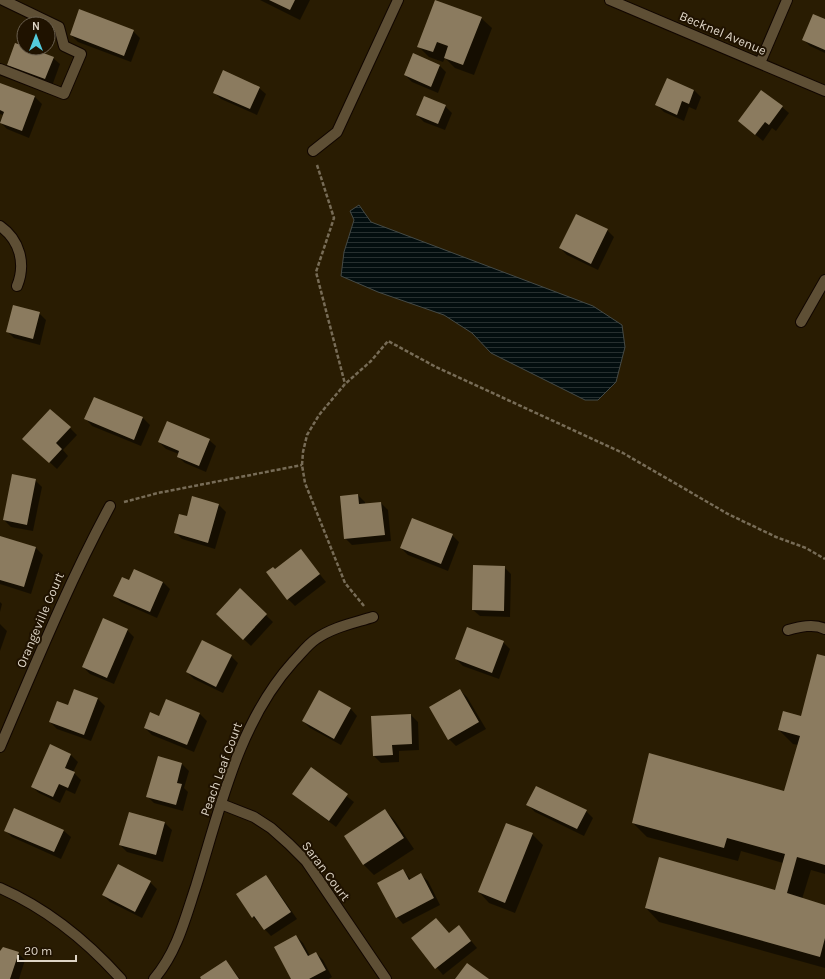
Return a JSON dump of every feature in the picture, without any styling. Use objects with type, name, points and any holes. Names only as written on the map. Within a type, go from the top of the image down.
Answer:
[{"type":"street","points":[[0,69],[64,94],[81,54],[64,46],[59,27],[3,0]]},
{"type":"street","points":[[313,151],[336,132],[398,0]]},
{"type":"street","name":"Becknel Avenue","points":[[610,0],[825,91]]},
{"type":"street","points":[[760,63],[787,0]]},
{"type":"street","points":[[0,226],[12,237],[20,251],[21,277],[17,286]]},
{"type":"street","points":[[801,322],[825,280]]},
{"type":"street","name":"Orangeville Court","points":[[0,747],[65,594],[82,558],[110,506]]},
{"type":"street","name":"Peach Leaf Court","points":[[154,979],[165,966],[177,944],[221,804],[242,745],[257,711],[278,679],[316,639],[339,627],[373,617]]},
{"type":"street","points":[[788,630],[803,626],[821,627],[825,629]]},
{"type":"street","name":"Saran Court","points":[[221,804],[254,818],[270,828],[306,861],[386,979]]},
{"type":"street","points":[[0,888],[49,913],[79,936],[121,979]]},
{"type":"path","points":[[313,151],[334,218],[316,272],[345,384]]},
{"type":"path","points":[[373,617],[345,583],[305,483],[302,464],[307,435],[319,415],[345,384],[371,361],[388,341],[450,374],[623,453],[728,514],[776,537],[806,548],[825,559]]},
{"type":"path","points":[[110,506],[158,493],[302,464]]},
{"type":"shaded area","points":[[359,205],[371,222],[593,306],[622,325],[625,347],[616,382],[598,400],[585,400],[491,353],[472,333],[444,315],[378,292],[341,276],[344,252],[354,220],[350,211]]},
{"type":"building","points":[[269,0],[295,0],[290,10]]},
{"type":"building","points":[[435,0],[482,17],[463,65],[444,58],[448,46],[437,42],[433,52],[417,47]]},
{"type":"building","points":[[79,9],[134,30],[124,56],[70,35]]},
{"type":"building","points":[[813,14],[825,19],[825,50],[802,40]]},
{"type":"building","points":[[15,43],[16,56],[54,57],[45,79],[7,65]]},
{"type":"building","points":[[413,53],[440,65],[431,87],[404,75]]},
{"type":"building","points":[[223,70],[260,87],[250,109],[213,93]]},
{"type":"building","points":[[667,78],[694,90],[689,104],[682,101],[677,115],[655,105]]},
{"type":"building","points":[[0,83],[35,96],[22,131],[0,123],[4,112],[0,110]]},
{"type":"building","points":[[761,90],[783,106],[769,125],[765,122],[755,135],[738,121]]},
{"type":"building","points":[[424,96],[446,105],[438,124],[416,115]]},
{"type":"building","points":[[576,214],[608,229],[591,264],[559,248]]},
{"type":"building","points":[[13,305],[40,312],[33,339],[6,332]]},
{"type":"building","points":[[94,397],[143,417],[134,440],[84,419]]},
{"type":"building","points":[[50,409],[71,427],[56,443],[62,449],[49,463],[22,439]]},
{"type":"building","points":[[167,421],[210,439],[199,466],[177,457],[179,451],[158,442]]},
{"type":"building","points":[[12,474],[36,479],[27,525],[3,520]]},
{"type":"building","points":[[358,494],[359,504],[381,502],[385,535],[344,539],[340,496]]},
{"type":"building","points":[[192,496],[219,504],[208,543],[174,533],[179,514],[187,516]]},
{"type":"building","points":[[412,518],[453,534],[441,564],[400,548]]},
{"type":"building","points":[[0,536],[36,547],[24,587],[0,580]]},
{"type":"building","points":[[301,549],[320,574],[287,600],[266,572],[273,567],[275,569]]},
{"type":"building","points":[[473,565],[505,566],[504,611],[472,610]]},
{"type":"building","points":[[134,569],[163,582],[150,612],[113,596],[122,577],[129,580]]},
{"type":"building","points":[[240,588],[267,614],[243,640],[216,614]]},
{"type":"building","points":[[103,618],[128,629],[107,678],[82,667]]},
{"type":"building","points":[[467,627],[504,641],[492,673],[455,659]]},
{"type":"building","points":[[202,640],[232,655],[216,687],[186,672]]},
{"type":"building","points":[[817,654],[825,656],[825,865],[797,857],[787,893],[825,905],[825,938],[820,957],[645,908],[659,857],[775,890],[785,854],[727,838],[724,848],[632,823],[649,753],[784,791],[800,736],[778,730],[783,711],[801,716]]},
{"type":"building","points":[[74,689],[98,698],[84,735],[49,722],[57,701],[68,705]]},
{"type":"building","points":[[460,689],[479,722],[448,740],[429,707]]},
{"type":"building","points":[[319,690],[351,708],[334,739],[302,721]]},
{"type":"building","points":[[166,699],[200,713],[187,745],[144,728],[150,712],[159,716]]},
{"type":"building","points":[[411,714],[412,744],[392,745],[393,755],[373,756],[371,716]]},
{"type":"building","points":[[50,744],[71,754],[65,768],[75,772],[68,788],[59,784],[53,797],[31,787]]},
{"type":"building","points":[[158,756],[182,763],[177,783],[182,784],[176,805],[146,797]]},
{"type":"building","points":[[311,767],[348,794],[329,821],[292,794]]},
{"type":"building","points":[[536,786],[587,810],[577,829],[526,805]]},
{"type":"building","points":[[14,808],[64,830],[54,852],[4,831]]},
{"type":"building","points":[[385,809],[404,838],[363,865],[344,836]]},
{"type":"building","points":[[129,812],[165,822],[156,855],[119,845]]},
{"type":"building","points":[[506,823],[533,833],[505,903],[478,892]]},
{"type":"building","points":[[118,864],[151,881],[135,912],[102,895]]},
{"type":"building","points":[[403,869],[409,880],[421,873],[434,898],[396,918],[377,883]]},
{"type":"building","points":[[266,875],[291,912],[264,930],[254,916],[252,918],[236,894]]},
{"type":"building","points":[[436,918],[449,933],[459,925],[471,941],[435,969],[411,938]]},
{"type":"building","points":[[296,935],[308,956],[316,952],[326,970],[309,979],[291,979],[274,947]]},
{"type":"building","points":[[3,947],[19,952],[10,979],[0,979],[0,951]]},
{"type":"building","points":[[226,960],[239,979],[201,979],[200,977]]},
{"type":"building","points":[[467,963],[489,979],[455,979]]}]
